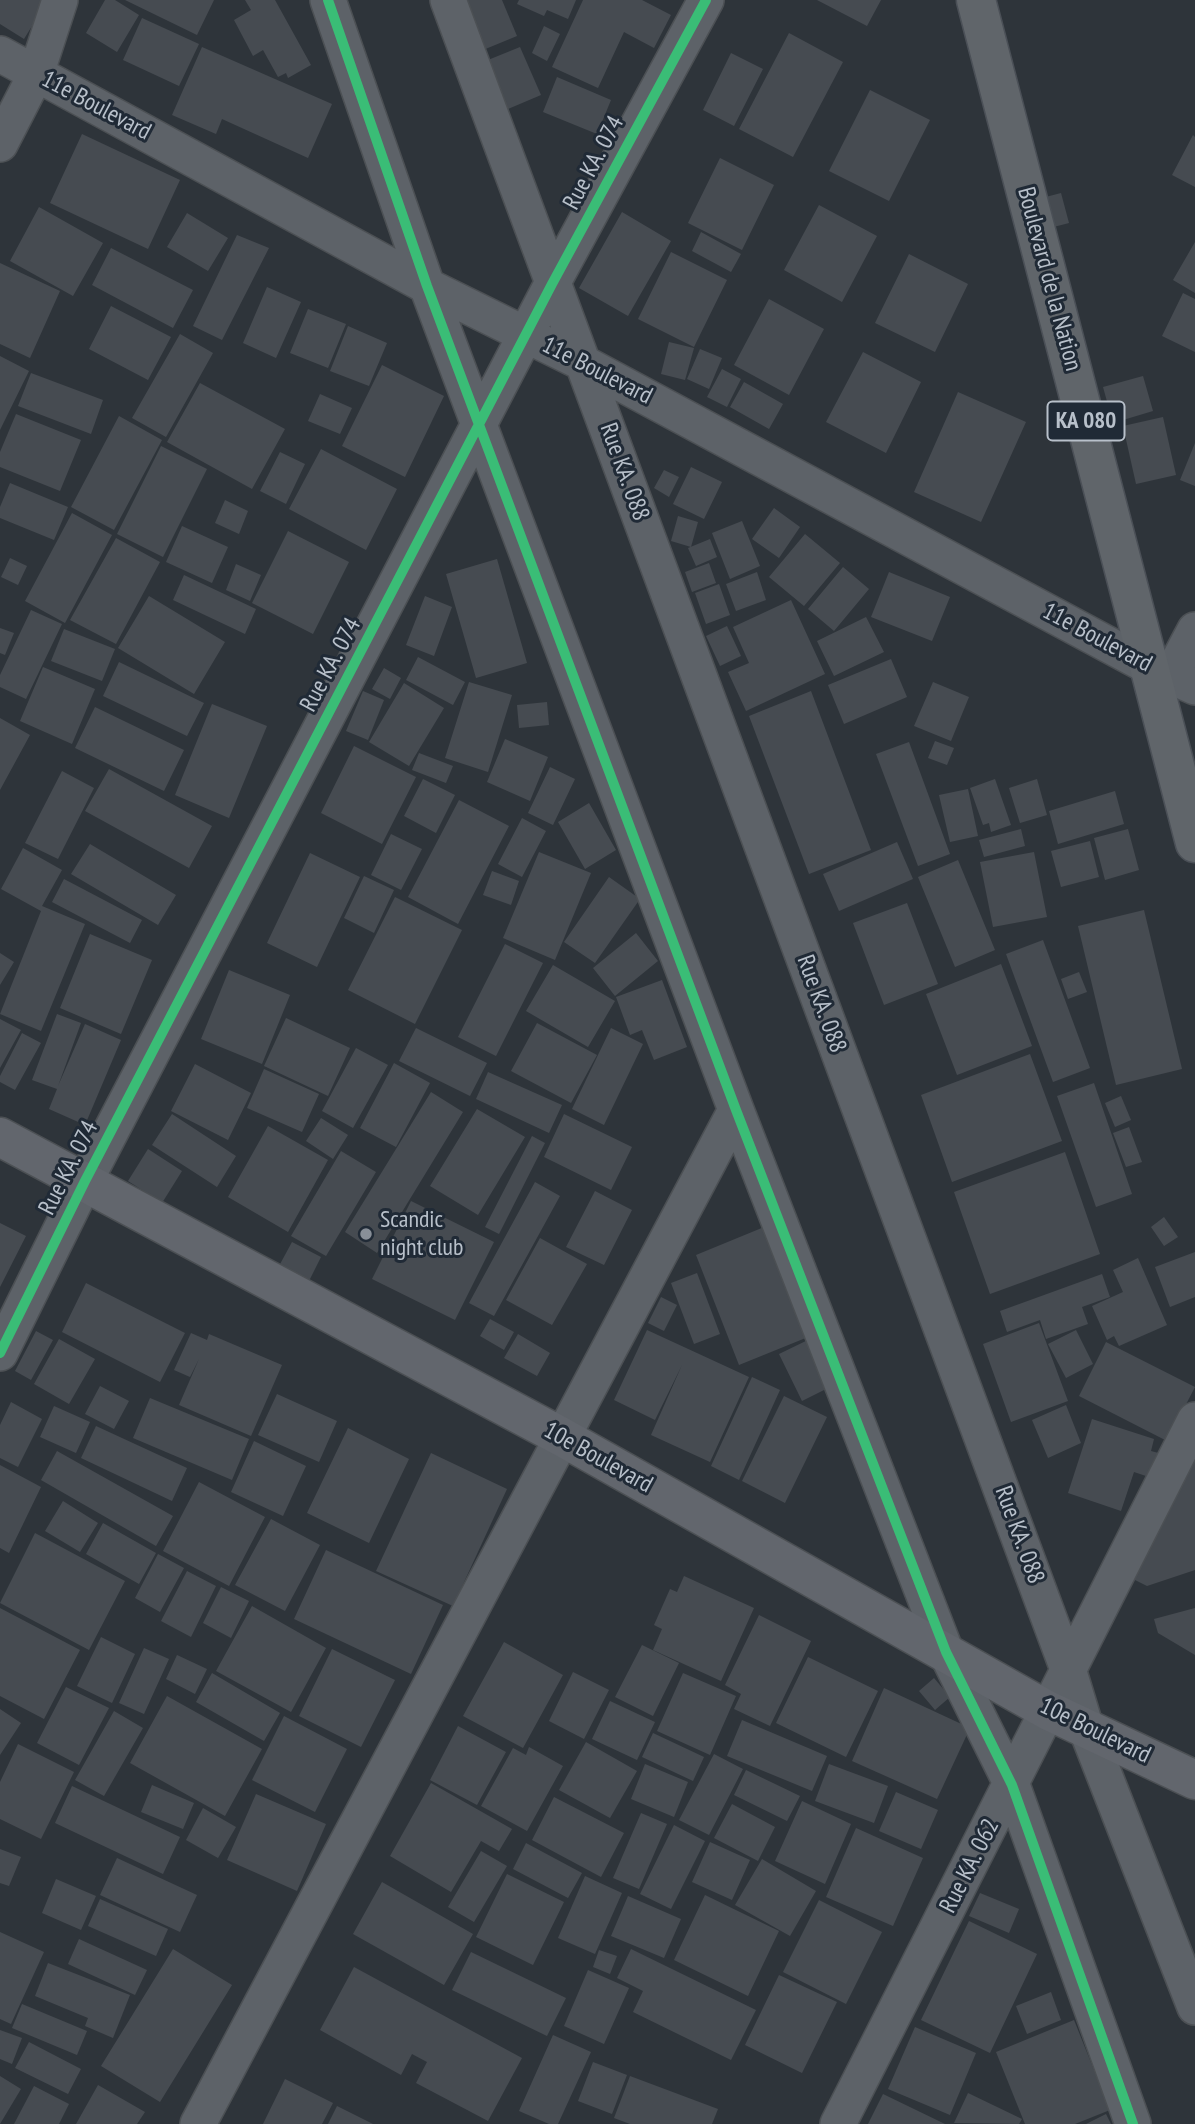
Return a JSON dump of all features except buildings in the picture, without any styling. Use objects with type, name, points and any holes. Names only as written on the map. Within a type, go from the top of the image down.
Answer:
[{"type":"main road","name":"Boulevard de la Nation","points":[[976,0],[1172,676],[1195,843]]},
{"type":"main road","name":"10e Boulevard","points":[[0,1137],[562,1437],[1047,1710],[1195,1780]]},
{"type":"street","points":[[0,144],[36,74],[61,0]]},
{"type":"street","points":[[328,0],[428,286],[736,1110],[946,1652],[1012,1785],[1133,2124]]},
{"type":"street","name":"Rue KA. 088","points":[[448,0],[1069,1672],[1086,1728],[1195,2007]]},
{"type":"street","name":"Rue KA. 074","points":[[0,1353],[85,1181],[552,285],[706,0]]},
{"type":"street","name":"11e Boulevard","points":[[0,54],[428,286],[583,363],[1172,676]]},
{"type":"street","points":[[1172,676],[1195,630]]},
{"type":"street","points":[[198,2124],[736,1110]]},
{"type":"street","name":"Rue KA. 062","points":[[838,2124],[1195,1420]]},
{"type":"cycle path","points":[[328,0],[427,286],[736,1110],[946,1652],[1012,1785],[1133,2124]]},
{"type":"cycle path","points":[[0,1353],[85,1181],[552,284],[706,0]]},
{"type":"place","name":"Scandic night club","points":[[366,1234]]}]
